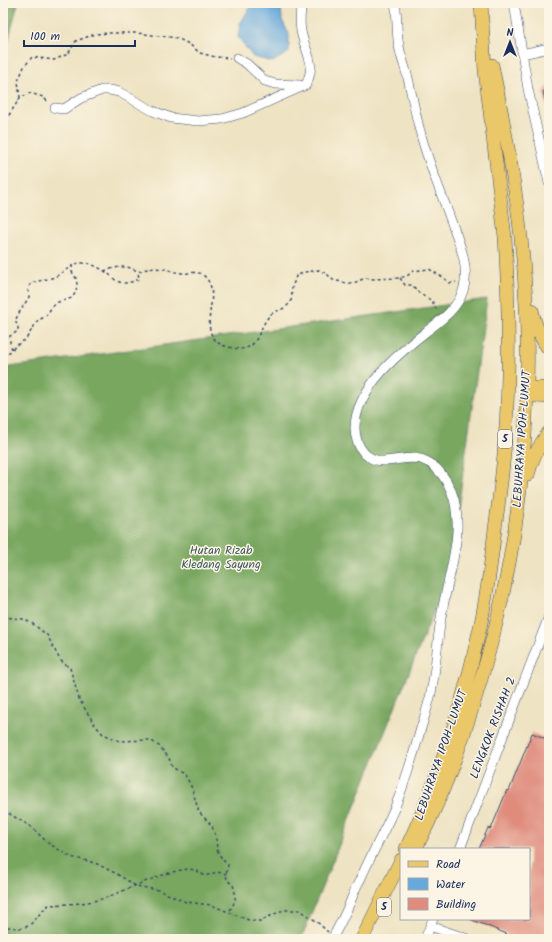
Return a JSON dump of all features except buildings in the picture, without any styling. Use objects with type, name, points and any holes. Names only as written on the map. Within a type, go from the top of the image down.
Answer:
[{"type":"highway","name":"LEBUHRAYA IPOH-LUMUT","points":[[406,848],[423,812],[441,763],[466,684],[480,630],[491,556],[505,441],[508,366],[508,307],[505,237],[485,70],[482,10]]},
{"type":"highway","name":"LEBUHRAYA IPOH-LUMUT","points":[[416,848],[432,815],[452,767],[477,695],[501,608],[516,530],[525,441],[527,329],[524,270],[519,219],[505,127],[482,10]]},
{"type":"highway","points":[[480,630],[490,594],[502,535],[516,403],[527,392],[518,382],[515,372],[513,285],[505,237]]},
{"type":"highway","points":[[524,270],[536,325],[540,336],[549,349]]},
{"type":"highway","points":[[516,530],[532,458],[537,448],[549,432]]},
{"type":"highway","name":"5","points":[[362,939],[400,862]]},
{"type":"highway","name":"5","points":[[367,939],[400,877]]},
{"type":"main road","points":[[549,387],[534,387],[527,392],[535,397],[549,398]]},
{"type":"street","points":[[55,108],[64,109],[81,98],[102,90],[110,90],[119,92],[153,111],[171,118],[198,121],[222,120],[243,113],[306,85],[311,66],[301,30],[301,3]]},
{"type":"street","points":[[331,937],[344,916],[357,884],[394,808],[403,788],[414,753],[431,693],[439,633],[453,561],[456,526],[456,511],[451,491],[435,467],[418,458],[378,461],[370,458],[358,445],[355,431],[356,414],[364,398],[379,376],[407,347],[452,310],[462,294],[466,281],[465,266],[459,245],[420,133],[399,44],[398,17],[395,3]]},
{"type":"street","points":[[514,3],[531,103],[549,183]]},
{"type":"street","points":[[522,54],[549,48]]},
{"type":"street","points":[[237,58],[247,64],[265,81],[275,84],[306,85]]},
{"type":"street","name":"LENGKOK RISHAH 2","points":[[460,848],[549,616]]},
{"type":"street","points":[[425,939],[432,923],[468,939]]},
{"type":"path","points":[[20,98],[18,81],[24,67],[32,57],[54,60],[68,54],[76,41],[95,34],[109,32],[136,33],[177,38],[189,44],[200,53],[237,58]]},
{"type":"path","points":[[3,117],[9,115],[20,98],[30,93],[43,97],[55,108]]},
{"type":"path","points":[[12,349],[10,336],[18,331],[18,326],[15,321],[29,296],[28,289],[31,283],[55,277],[77,262],[85,262],[104,270],[118,282],[130,283],[139,279],[138,272],[132,268],[122,267],[104,270]]},
{"type":"path","points":[[3,356],[26,339],[38,320],[45,317],[52,307],[58,302],[72,298],[76,292],[77,284],[76,278],[72,272],[72,266]]},
{"type":"path","points":[[138,272],[144,269],[166,269],[183,273],[196,272],[203,275],[210,284],[212,293],[210,331],[217,341],[227,347],[241,350],[253,345],[270,316],[277,310],[286,307],[291,302],[292,288],[296,276],[305,272],[319,270],[327,274],[333,280],[346,284],[354,283],[365,278],[399,278],[406,276],[413,271],[429,269],[450,283],[466,281]]},
{"type":"path","points":[[399,278],[405,285],[412,285],[419,293],[432,301],[442,319]]},
{"type":"path","points":[[3,616],[23,619],[33,624],[47,635],[60,660],[70,668],[79,698],[95,725],[103,734],[120,740],[150,740],[159,746],[169,758],[172,767],[185,775],[191,786],[199,812],[212,826],[216,837],[217,850],[228,866],[226,880],[233,885],[236,896],[235,902],[229,912]]},
{"type":"path","points":[[3,812],[8,813],[30,826],[48,843],[71,857],[95,864],[117,874],[136,886],[158,890],[186,902],[211,904],[251,921],[260,920],[283,910],[300,910],[316,920],[331,937]]},
{"type":"path","points":[[3,923],[7,927],[22,928],[31,925],[45,907],[49,905],[99,900],[156,877],[180,870],[194,869],[205,876],[217,872],[226,874]]},
{"type":"path","points":[[6,939],[7,927]]},
{"type":"green space","points":[[3,3],[18,3],[3,61]]},
{"type":"green space","name":"Hutan Rizab Kledang Sayung","points":[[487,299],[449,574],[301,939],[3,939],[3,368]]},
{"type":"water","points":[[250,7],[281,7],[282,20],[289,34],[289,52],[273,62],[253,57],[238,37],[240,24]]}]
